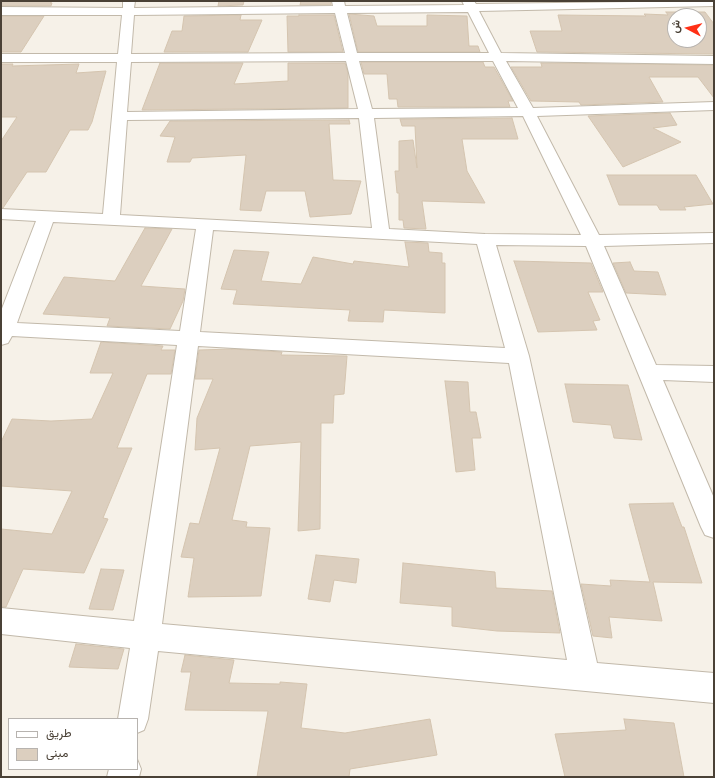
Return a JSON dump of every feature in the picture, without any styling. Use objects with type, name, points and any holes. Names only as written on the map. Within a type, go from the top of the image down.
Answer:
[{"type":"street","points":[[1,11],[129,6],[714,3]]},
{"type":"street","points":[[339,5],[366,114],[382,233]]},
{"type":"street","points":[[470,5],[528,112],[593,241],[714,527]]},
{"type":"street","points":[[111,220],[120,116],[123,58],[129,6]]},
{"type":"street","points":[[1,58],[497,57],[714,60]]},
{"type":"street","points":[[120,116],[528,112],[714,106]]},
{"type":"street","points":[[1,214],[485,239],[593,241],[714,238]]},
{"type":"street","points":[[46,217],[3,333],[190,338],[518,356]]},
{"type":"street","points":[[133,718],[190,338],[205,225]]},
{"type":"street","points":[[485,239],[518,356],[585,675]]},
{"type":"street","points":[[649,372],[714,374]]},
{"type":"street","points":[[1,621],[146,636],[714,688]]},
{"type":"building","points":[[1,1],[53,1],[50,3],[52,3],[51,6],[1,6]]},
{"type":"building","points":[[219,1],[244,1],[243,5],[218,6]]},
{"type":"building","points":[[301,1],[331,1],[331,5],[300,5]]},
{"type":"building","points":[[349,14],[374,16],[377,26],[427,26],[427,15],[467,16],[469,46],[478,46],[480,52],[358,52]]},
{"type":"building","points":[[644,14],[667,15],[667,48],[707,48],[707,15],[714,24],[714,54],[537,52],[530,31],[562,31],[558,15],[646,16]]},
{"type":"building","points":[[241,15],[240,20],[262,20],[248,52],[164,52],[172,31],[182,31],[184,16]]},
{"type":"building","points":[[334,15],[343,52],[288,52],[287,16]]},
{"type":"building","points":[[1,16],[44,16],[21,52],[1,52]]},
{"type":"building","points":[[361,62],[483,62],[485,67],[494,67],[513,101],[508,101],[510,107],[398,107],[397,99],[389,99],[387,74],[364,74]]},
{"type":"building","points":[[160,63],[243,63],[234,84],[288,81],[288,63],[345,63],[348,73],[348,108],[142,110]]},
{"type":"building","points":[[541,63],[714,65],[714,98],[698,77],[649,77],[663,102],[581,105],[579,102],[531,101],[511,67],[542,67]]},
{"type":"building","points":[[1,64],[13,64],[12,66],[79,64],[76,73],[106,71],[92,122],[88,130],[70,130],[46,172],[27,172],[3,208],[1,208],[1,141],[17,117],[1,117]]},
{"type":"building","points":[[670,113],[677,125],[653,128],[681,142],[623,167],[588,116]]},
{"type":"building","points":[[512,118],[518,139],[462,139],[467,171],[485,203],[422,201],[426,229],[404,228],[403,220],[399,220],[399,193],[397,193],[395,171],[399,171],[399,141],[413,140],[417,168],[415,126],[402,126],[400,119]]},
{"type":"building","points":[[349,120],[350,124],[329,124],[333,180],[361,181],[351,214],[310,217],[305,191],[266,191],[261,211],[240,210],[246,155],[192,158],[190,162],[167,162],[175,137],[160,136],[170,121]]},
{"type":"building","points":[[607,175],[696,175],[713,204],[684,207],[686,210],[660,210],[657,205],[619,205]]},
{"type":"building","points":[[145,228],[172,229],[141,286],[185,289],[183,301],[170,329],[107,326],[110,318],[43,314],[64,277],[115,281]]},
{"type":"building","points":[[405,242],[428,243],[429,252],[442,253],[442,263],[445,263],[445,313],[384,310],[383,322],[348,321],[350,310],[233,304],[237,290],[221,289],[234,250],[269,252],[261,281],[301,284],[313,257],[353,264],[354,261],[409,267]]},
{"type":"building","points":[[514,261],[591,263],[603,292],[588,292],[600,320],[593,321],[597,330],[538,332]]},
{"type":"building","points":[[630,262],[634,271],[658,272],[666,295],[626,293],[613,263]]},
{"type":"building","points":[[101,342],[163,346],[161,350],[175,350],[171,374],[147,374],[117,448],[132,448],[103,518],[108,519],[84,573],[23,569],[6,607],[1,607],[1,529],[52,534],[72,491],[1,486],[1,442],[12,419],[51,421],[92,419],[113,373],[90,373]]},
{"type":"building","points":[[232,349],[282,352],[281,355],[347,356],[344,394],[334,395],[333,423],[321,423],[320,529],[298,531],[301,442],[250,446],[232,520],[247,522],[246,527],[270,528],[261,596],[188,597],[194,558],[181,557],[190,523],[199,524],[220,448],[195,450],[197,418],[213,379],[195,379],[199,350]]},
{"type":"building","points":[[445,381],[468,382],[470,412],[476,412],[481,438],[472,438],[475,470],[456,472]]},
{"type":"building","points":[[565,384],[628,385],[642,440],[614,438],[611,425],[573,422]]},
{"type":"building","points":[[673,503],[682,527],[684,527],[702,583],[653,582],[662,621],[609,617],[612,638],[593,636],[581,584],[611,586],[610,580],[650,582],[629,504]]},
{"type":"building","points":[[316,555],[359,559],[356,583],[334,580],[330,602],[308,599]]},
{"type":"building","points":[[403,563],[495,572],[496,588],[552,591],[560,633],[497,631],[452,626],[452,607],[400,603]]},
{"type":"building","points":[[101,569],[124,570],[113,610],[89,609]]},
{"type":"building","points":[[76,644],[124,649],[118,669],[69,667]]},
{"type":"building","points":[[185,655],[234,660],[229,683],[280,684],[280,682],[307,684],[301,728],[345,733],[430,719],[437,755],[350,769],[349,777],[257,777],[268,711],[185,710],[191,672],[181,672]]},
{"type":"building","points":[[624,719],[674,723],[684,777],[565,777],[555,734],[626,730]]}]
